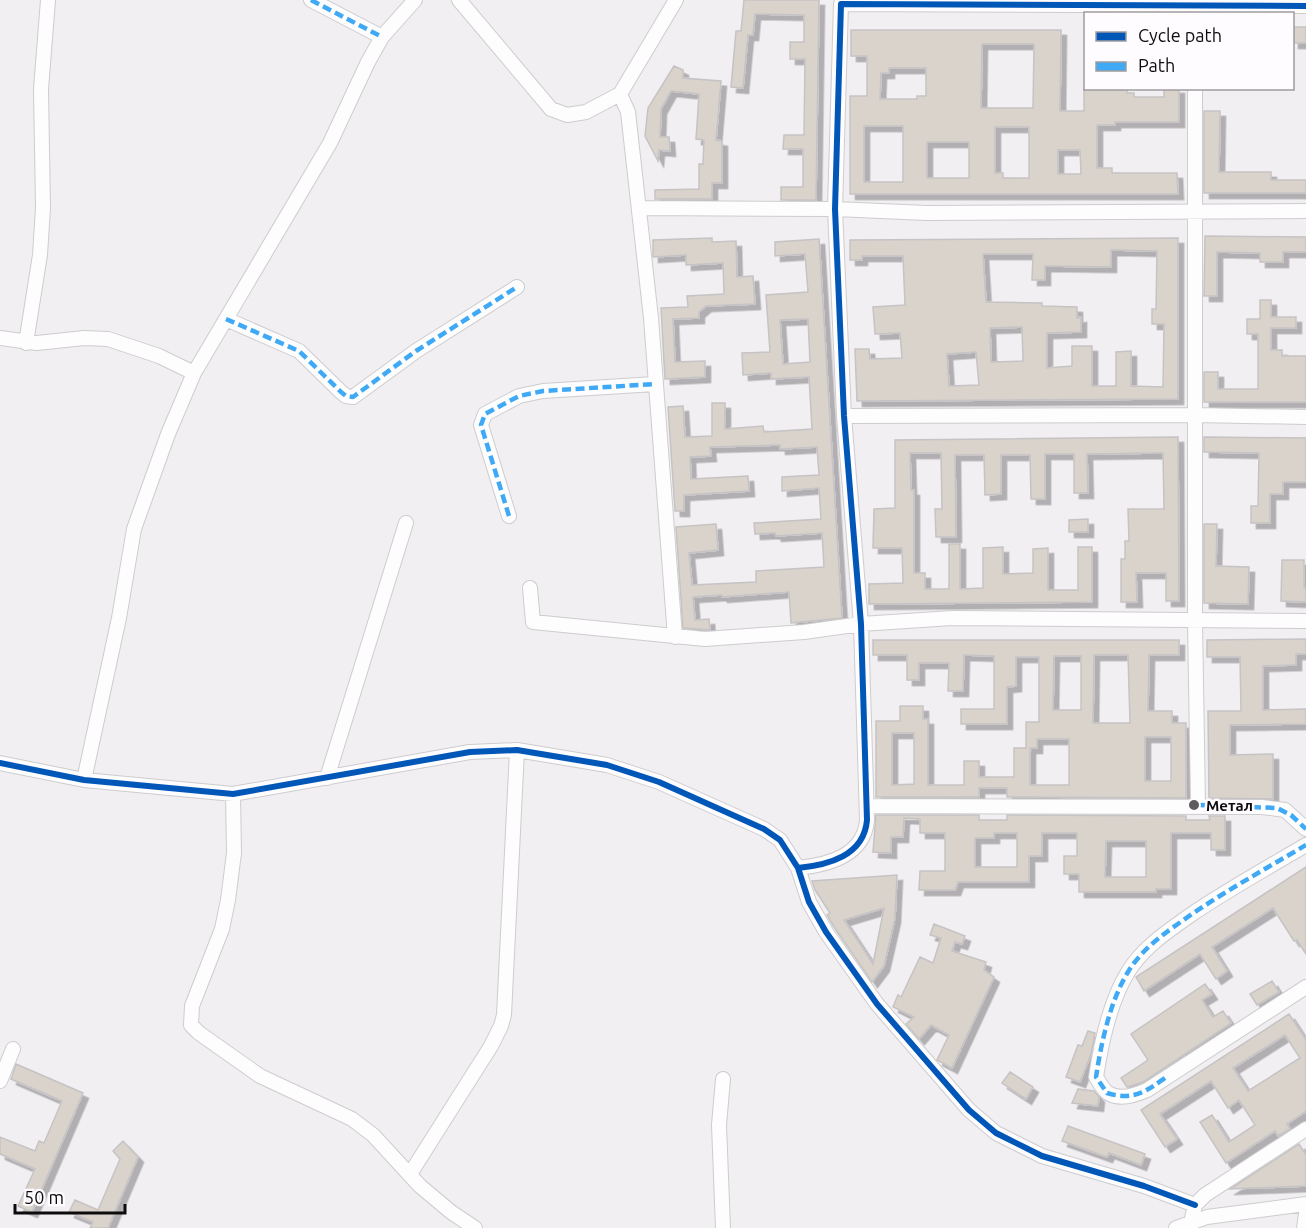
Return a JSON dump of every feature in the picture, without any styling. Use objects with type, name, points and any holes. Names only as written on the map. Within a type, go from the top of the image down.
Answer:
[{"type":"street","points":[[26,343],[42,231],[41,89],[48,0]]},
{"type":"street","points":[[310,0],[382,37]]},
{"type":"street","points":[[84,780],[117,630],[134,529],[168,434],[194,373],[330,143],[382,37],[415,0]]},
{"type":"street","points":[[459,0],[551,109],[567,115],[586,112],[620,94],[676,0]]},
{"type":"street","points":[[798,868],[824,865],[840,860],[849,853],[866,830],[868,806],[861,624],[844,416],[835,209],[840,2],[1196,10],[1306,6]]},
{"type":"street","points":[[1195,90],[1195,621],[1198,805]]},
{"type":"street","points":[[620,94],[628,112],[651,318],[675,637]]},
{"type":"street","points":[[639,208],[835,209],[927,213],[1306,211]]},
{"type":"street","points":[[226,319],[299,351],[343,394],[353,397],[416,351],[517,287]]},
{"type":"street","points":[[0,338],[26,343],[84,338],[108,339],[159,356],[194,373]]},
{"type":"street","points":[[508,516],[481,425],[485,414],[519,396],[543,391],[655,384]]},
{"type":"street","points":[[844,416],[1306,417]]},
{"type":"street","points":[[327,778],[406,523]]},
{"type":"street","points":[[530,588],[533,621],[705,639],[952,618],[1306,621]]},
{"type":"street","points":[[0,763],[84,780],[233,794],[470,752],[517,750],[607,765],[659,782],[764,829],[780,840],[798,868],[809,902],[826,932],[877,1004],[969,1110],[996,1132],[1042,1156],[1144,1186],[1195,1205]]},
{"type":"street","points":[[410,1174],[491,1046],[504,1015],[517,750]]},
{"type":"street","points":[[233,794],[234,853],[228,900],[222,929],[192,1006],[191,1025],[260,1076],[352,1119],[373,1135],[420,1186],[451,1212],[476,1228]]},
{"type":"street","points":[[868,806],[1198,805],[1277,808],[1284,810],[1306,829]]},
{"type":"street","points":[[1306,845],[1224,892],[1157,938],[1145,951],[1128,971],[1120,988],[1100,1047],[1096,1077],[1107,1093],[1117,1096],[1130,1097],[1147,1090],[1306,987]]},
{"type":"street","points":[[0,1081],[13,1049]]},
{"type":"street","points":[[723,1079],[719,1125],[723,1228]]},
{"type":"street","points":[[1191,1223],[1195,1205],[1216,1188],[1306,1129]]},
{"type":"street","points":[[1176,1228],[1207,1217],[1306,1204]]},
{"type":"street","points":[[1304,1228],[1306,1214]]},
{"type":"building","points":[[744,0],[819,0],[816,200],[781,200],[781,187],[803,187],[803,149],[783,149],[784,135],[804,135],[805,59],[790,59],[790,42],[804,42],[804,15],[755,14],[753,35],[748,35],[743,88],[731,87],[736,31],[741,31]]},
{"type":"building","points":[[1294,27],[1306,27],[1306,43],[1294,43]]},
{"type":"building","points":[[851,30],[1061,30],[1060,111],[1084,111],[1084,90],[1127,90],[1127,93],[1134,93],[1134,97],[1164,97],[1164,90],[1179,90],[1179,122],[1115,122],[1115,125],[1097,125],[1097,168],[1112,168],[1112,173],[1177,173],[1178,194],[850,194],[850,96],[867,96],[867,56],[851,56]],"holes":[[[982,44],[1034,44],[1033,108],[981,108]],[[889,68],[926,68],[926,96],[917,96],[917,99],[880,99],[881,73],[889,73]],[[864,126],[903,126],[903,182],[864,182]],[[995,127],[1029,127],[1029,178],[1003,178],[1003,173],[995,173]],[[927,142],[969,142],[969,178],[927,178]],[[1058,150],[1080,150],[1081,174],[1058,174]]]},
{"type":"building","points":[[674,66],[683,70],[683,78],[721,81],[716,140],[722,141],[722,183],[712,183],[712,199],[655,199],[655,190],[699,189],[699,164],[703,164],[704,140],[696,139],[699,94],[671,91],[661,109],[660,137],[669,137],[670,151],[659,150],[658,161],[645,136],[648,108]]},
{"type":"building","points":[[1204,111],[1220,111],[1219,172],[1271,172],[1271,180],[1306,180],[1306,193],[1204,193]]},
{"type":"building","points":[[1205,236],[1306,237],[1306,252],[1283,252],[1283,262],[1260,262],[1260,253],[1217,252],[1217,296],[1204,296]]},
{"type":"building","points":[[712,238],[712,242],[736,241],[737,277],[753,276],[755,304],[706,306],[699,312],[699,318],[673,319],[675,362],[705,361],[705,377],[665,379],[661,308],[688,307],[687,296],[724,294],[723,263],[686,265],[686,255],[653,257],[653,240]]},
{"type":"building","points":[[1178,238],[1178,399],[857,401],[855,349],[869,349],[870,359],[902,358],[900,333],[875,334],[873,307],[905,305],[903,256],[862,256],[862,260],[850,260],[850,240]],"holes":[[[1111,250],[1157,251],[1156,309],[1152,309],[1152,324],[1164,324],[1163,387],[1131,386],[1131,351],[1116,352],[1116,386],[1092,386],[1092,346],[1072,346],[1072,366],[1047,368],[1047,333],[1081,332],[1081,317],[1077,318],[1077,307],[1042,306],[1042,303],[986,302],[983,254],[1033,254],[1032,280],[1045,280],[1045,266],[1111,267]],[[1022,327],[1023,361],[991,362],[990,328]],[[976,352],[979,385],[949,386],[947,354]]]},
{"type":"building","points":[[819,239],[842,618],[791,623],[789,592],[722,597],[722,595],[693,597],[695,620],[709,619],[710,630],[683,628],[676,527],[716,524],[718,550],[689,553],[692,585],[756,582],[756,571],[824,567],[822,533],[776,536],[775,533],[755,534],[754,523],[821,519],[819,488],[782,491],[782,477],[819,475],[817,447],[780,449],[780,445],[710,447],[711,456],[690,457],[691,479],[748,476],[749,491],[684,495],[684,511],[675,511],[668,407],[683,406],[685,437],[712,436],[712,403],[725,403],[725,429],[763,426],[764,432],[812,429],[809,377],[771,379],[771,373],[743,375],[742,353],[770,352],[766,295],[808,292],[805,254],[775,256],[775,242]],"holes":[[[808,319],[810,362],[783,364],[780,320]]]},
{"type":"building","points":[[1260,300],[1271,300],[1271,317],[1296,317],[1296,328],[1271,328],[1271,350],[1282,350],[1282,356],[1306,356],[1306,402],[1204,402],[1204,372],[1218,372],[1218,389],[1258,389],[1258,334],[1247,334],[1247,319],[1260,319]]},
{"type":"building","points":[[1178,437],[1179,601],[1166,601],[1166,573],[1136,573],[1137,602],[1121,602],[1121,559],[1125,559],[1125,541],[1129,541],[1128,509],[1164,509],[1163,453],[1087,454],[1088,493],[1074,493],[1074,454],[1045,454],[1045,499],[1031,499],[1030,455],[1001,455],[1001,494],[985,495],[984,455],[955,455],[956,537],[936,537],[935,509],[942,509],[941,453],[910,453],[911,490],[914,490],[914,573],[925,573],[925,589],[949,589],[949,544],[960,544],[960,589],[983,588],[983,548],[1003,547],[1003,574],[1033,573],[1033,549],[1048,548],[1048,590],[1078,590],[1078,547],[1092,547],[1092,602],[869,604],[869,584],[903,583],[902,548],[873,548],[874,509],[895,508],[895,440]]},
{"type":"building","points":[[1204,437],[1306,438],[1306,482],[1283,482],[1283,494],[1270,494],[1270,523],[1251,523],[1251,506],[1258,506],[1259,453],[1204,452]]},
{"type":"building","points":[[1088,519],[1088,532],[1069,532],[1069,520]]},
{"type":"building","points":[[1204,524],[1217,524],[1216,566],[1249,567],[1248,604],[1204,603]]},
{"type":"building","points":[[1282,560],[1304,560],[1306,602],[1281,601]]},
{"type":"building","points":[[1306,639],[1306,654],[1296,654],[1296,665],[1263,666],[1263,710],[1306,709],[1306,724],[1230,725],[1230,755],[1273,754],[1273,799],[1209,798],[1208,711],[1241,711],[1240,657],[1207,657],[1207,640]]},
{"type":"building","points":[[873,640],[1179,640],[1179,655],[1149,655],[1148,711],[1172,711],[1172,723],[1186,723],[1186,798],[1007,797],[1007,788],[979,788],[979,797],[876,797],[876,721],[900,721],[900,706],[923,706],[923,719],[928,719],[928,785],[964,785],[964,761],[979,761],[979,777],[1014,777],[1014,748],[1026,748],[1026,722],[1039,722],[1039,657],[1016,657],[1016,686],[1007,687],[1007,724],[961,724],[961,709],[994,709],[994,656],[964,655],[963,691],[948,691],[949,663],[919,663],[919,680],[907,680],[907,655],[873,655]],"holes":[[[1094,655],[1128,655],[1130,723],[1093,723]],[[1054,656],[1081,656],[1081,710],[1053,710]],[[892,733],[914,733],[914,784],[892,785]],[[1145,737],[1171,737],[1171,781],[1145,781]],[[1037,739],[1069,739],[1069,785],[1030,785],[1030,748],[1037,748]]]},
{"type":"building","points":[[876,815],[979,815],[979,820],[1007,820],[1007,815],[1186,816],[1186,820],[1210,820],[1209,816],[1225,816],[1225,850],[1211,850],[1211,833],[1171,833],[1171,889],[1156,889],[1156,892],[1079,892],[1079,874],[1064,874],[1064,856],[1077,856],[1077,833],[1042,833],[1042,856],[1029,856],[1029,882],[958,882],[955,890],[919,890],[920,871],[945,871],[945,833],[920,833],[920,819],[904,818],[903,837],[891,837],[891,853],[873,852]],"holes":[[[994,833],[1017,833],[1017,867],[975,867],[975,838],[994,838]],[[1106,841],[1146,841],[1146,877],[1105,877]]]},
{"type":"building","points":[[1306,867],[1306,954],[1297,940],[1294,941],[1273,908],[1212,947],[1227,971],[1216,979],[1200,954],[1144,991],[1136,977]]},
{"type":"building","points":[[897,875],[895,918],[884,966],[872,982],[834,927],[827,915],[830,913],[812,881]],"holes":[[[884,908],[873,964],[844,920]]]},
{"type":"building","points":[[934,924],[965,936],[962,944],[955,942],[952,951],[986,962],[984,970],[994,977],[952,1068],[937,1060],[949,1035],[931,1025],[919,1039],[906,1024],[914,1017],[893,1007],[898,995],[901,997],[920,957],[933,963],[941,938],[930,935]]},
{"type":"building","points":[[1272,981],[1279,992],[1257,1005],[1250,994]]},
{"type":"building","points":[[1205,984],[1212,994],[1202,1000],[1213,1017],[1223,1011],[1231,1023],[1143,1082],[1127,1087],[1121,1078],[1148,1060],[1131,1034]]},
{"type":"building","points":[[1289,1014],[1306,1040],[1306,1111],[1287,1124],[1290,1129],[1278,1136],[1275,1131],[1226,1163],[1200,1122],[1212,1115],[1229,1142],[1255,1125],[1239,1100],[1228,1108],[1211,1081],[1160,1114],[1177,1139],[1165,1147],[1141,1110]],"holes":[[[1285,1035],[1300,1058],[1248,1091],[1233,1068]]]},
{"type":"building","points":[[1088,1031],[1095,1033],[1091,1054],[1080,1082],[1066,1077],[1078,1045],[1082,1046]]},
{"type":"building","points":[[16,1064],[83,1093],[32,1212],[18,1206],[35,1169],[0,1154],[0,1137],[35,1151],[39,1141],[44,1143],[62,1101],[11,1079]]},
{"type":"building","points":[[1010,1072],[1033,1087],[1026,1099],[1002,1083]]},
{"type":"building","points":[[1078,1089],[1094,1091],[1099,1097],[1098,1106],[1072,1103]]},
{"type":"building","points":[[1068,1126],[1145,1154],[1141,1165],[1109,1153],[1107,1157],[1062,1141]]},
{"type":"building","points":[[123,1141],[138,1157],[108,1228],[90,1228],[93,1222],[69,1212],[75,1200],[98,1210],[120,1159],[113,1151]]},
{"type":"building","points":[[1299,1144],[1306,1155],[1306,1186],[1230,1189]]},
{"type":"marked path","points":[[311,0],[382,37]]},
{"type":"marked path","points":[[226,319],[299,351],[341,392],[353,397],[416,351],[517,287]]},
{"type":"marked path","points":[[509,516],[481,425],[485,414],[519,396],[543,391],[655,384]]},
{"type":"marked path","points":[[1198,805],[1277,808],[1291,815],[1306,829]]},
{"type":"marked path","points":[[1165,1078],[1145,1091],[1124,1096],[1107,1093],[1096,1077],[1111,1009],[1128,972],[1149,947],[1192,914],[1306,845]]},
{"type":"cycle path","points":[[798,868],[832,861],[852,850],[859,842],[867,820],[861,624],[844,416],[835,209],[841,4],[1306,6]]},
{"type":"cycle path","points":[[0,763],[84,780],[233,794],[470,752],[517,750],[607,765],[659,782],[764,829],[780,840],[798,868],[809,902],[826,932],[877,1004],[969,1110],[996,1133],[1042,1156],[1144,1186],[1195,1205]]},
{"type":"place","name":"Метал","points":[[1194,805]]}]
